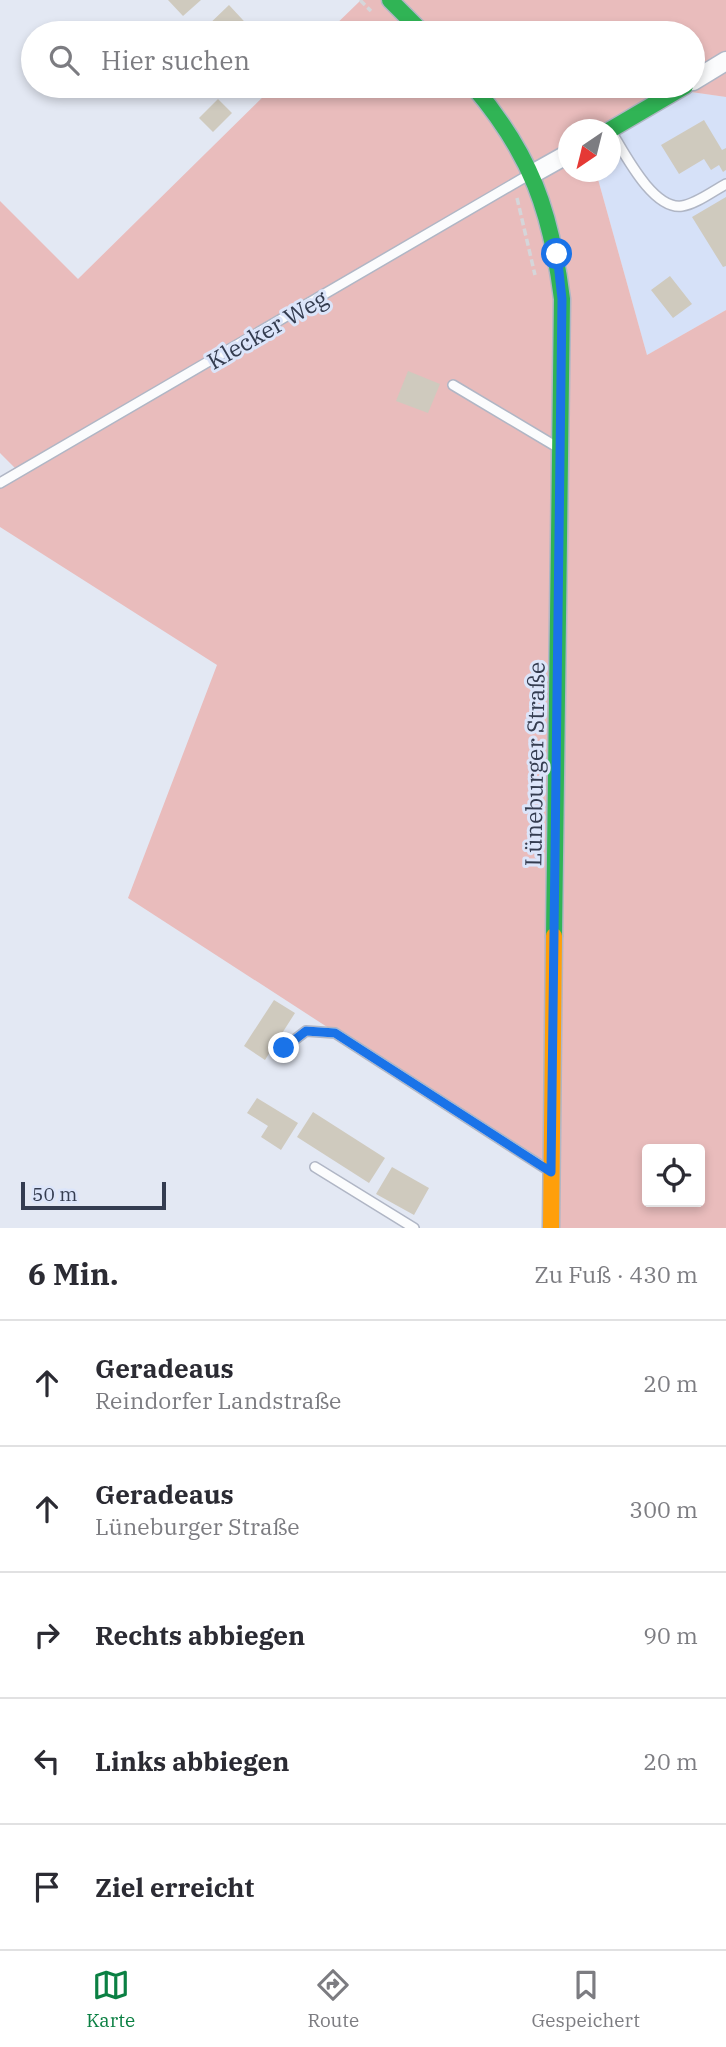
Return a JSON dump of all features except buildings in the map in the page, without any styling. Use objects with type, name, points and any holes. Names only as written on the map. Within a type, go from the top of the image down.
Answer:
[{"type":"street","points":[[390,0],[411,21]]},
{"type":"street","points":[[705,74],[726,61]]},
{"type":"street","name":"Lüneburger Straße","points":[[484,98],[493,107],[534,173],[549,210],[562,299],[551,1228]]},
{"type":"street","points":[[621,124],[665,98]]},
{"type":"street","points":[[534,173],[558,160]]},
{"type":"lane","points":[[621,145],[653,194],[664,203],[684,206],[726,184]]},
{"type":"lane","name":"Klecker Weg","points":[[0,483],[534,173]]},
{"type":"lane","points":[[453,386],[560,449]]},
{"type":"lane","points":[[284,1048],[306,1031],[335,1033],[551,1172]]},
{"type":"lane","points":[[315,1167],[414,1228]]},
{"type":"path","points":[[456,98],[460,102]]},
{"type":"path","points":[[513,184],[528,233],[537,284]]},
{"type":"shaded area","points":[[361,0],[726,0],[726,97],[705,94],[705,21],[339,21]]},
{"type":"shaded area","points":[[705,94],[726,97],[726,310],[647,355],[599,182],[621,182],[621,124],[664,98],[705,98]]},
{"type":"shaded area","points":[[262,98],[664,98],[621,124],[621,119],[558,119],[558,182],[599,182],[647,355],[726,310],[726,1228],[551,1228],[551,1172],[128,898],[217,665],[0,527],[0,478],[15,468],[0,453],[0,201],[78,279]]},
{"type":"traffic: fast","points":[[390,0],[411,21]]},
{"type":"traffic: fast","points":[[483,98],[510,136],[535,185],[552,238],[562,299],[554,936]]},
{"type":"traffic: fast","points":[[621,124],[665,98]]},
{"type":"traffic: slow","points":[[551,1228],[554,936]]},
{"type":"route","points":[[284,1048],[306,1031],[335,1033],[551,1172],[562,299],[557,254]]}]
